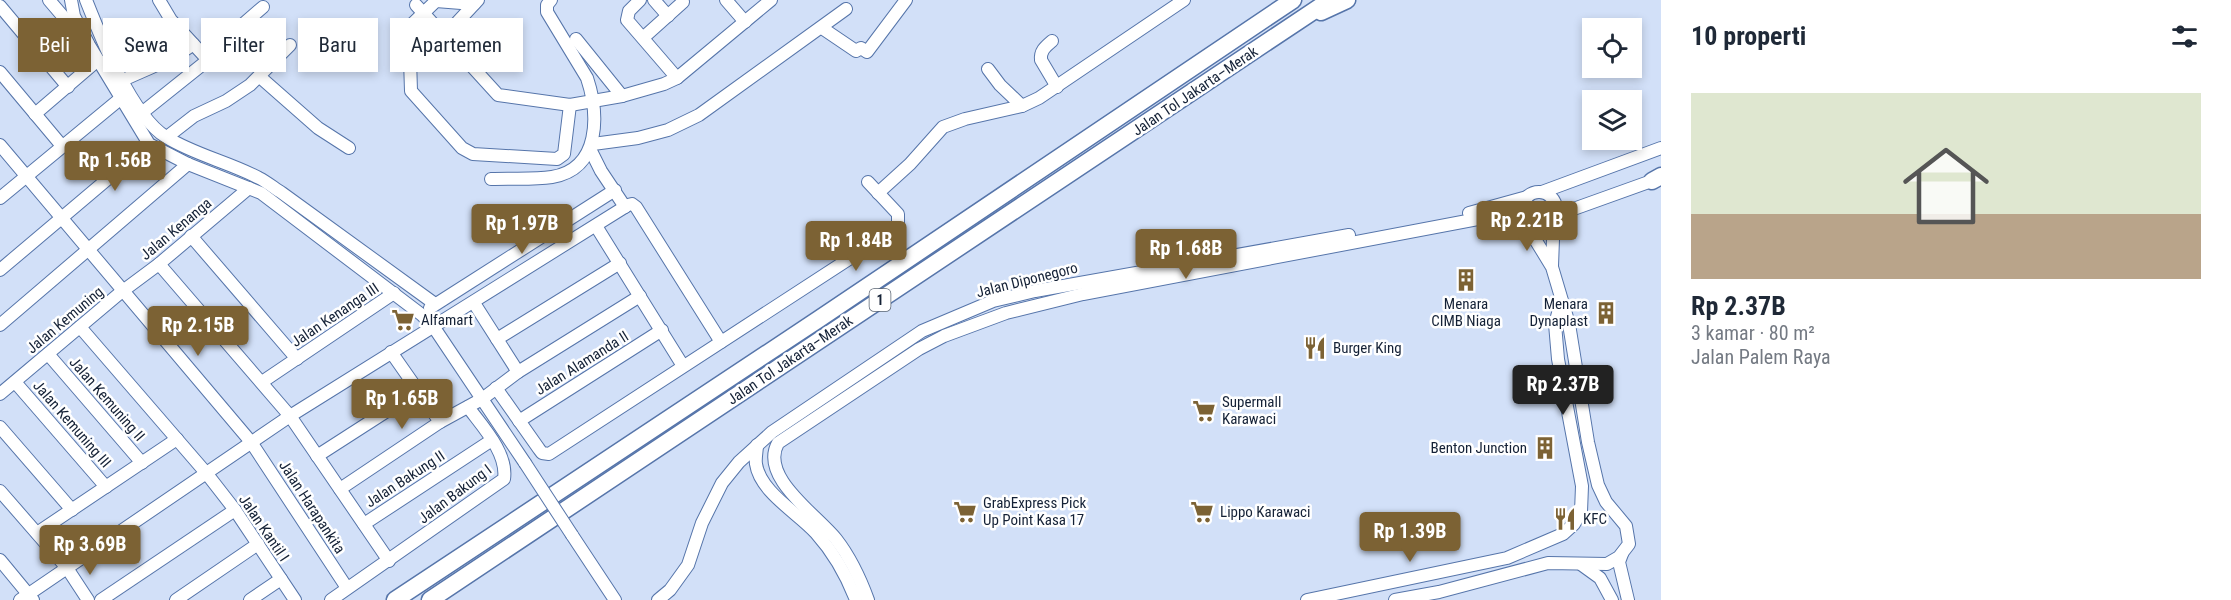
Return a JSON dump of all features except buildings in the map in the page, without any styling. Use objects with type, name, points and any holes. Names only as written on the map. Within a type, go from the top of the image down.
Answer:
[{"type":"highway","name":"Jalan Tol Jakarta–Merak","points":[[395,600],[1293,0]]},
{"type":"highway","name":"Jalan Tol Jakarta–Merak","points":[[430,600],[1330,0]]},
{"type":"highway","points":[[1292,26],[1347,0]]},
{"type":"street","points":[[49,0],[65,18]]},
{"type":"street","points":[[70,0],[75,18]]},
{"type":"street","points":[[86,0],[123,80],[153,126],[167,137],[191,150],[266,183],[435,304]]},
{"type":"street","points":[[159,0],[171,20],[201,53]]},
{"type":"street","points":[[551,0],[547,5],[547,12],[587,78],[593,102],[594,154],[625,207]]},
{"type":"street","points":[[640,0],[629,11],[627,20],[677,78]]},
{"type":"street","points":[[654,0],[668,16]]},
{"type":"street","points":[[726,0],[746,22]]},
{"type":"street","points":[[477,72],[498,95],[570,105],[622,96],[677,78],[771,0]]},
{"type":"street","points":[[822,28],[856,51],[861,48],[867,52],[906,0]]},
{"type":"street","points":[[878,193],[910,164],[943,127],[965,118],[1022,106],[1057,87],[1184,0]]},
{"type":"street","points":[[415,5],[436,1],[476,2]]},
{"type":"street","points":[[460,18],[476,2]]},
{"type":"street","points":[[644,37],[683,2]]},
{"type":"street","points":[[415,5],[427,18]]},
{"type":"street","points":[[0,6],[68,87]]},
{"type":"street","points":[[250,18],[263,7]]},
{"type":"street","points":[[491,179],[553,177],[574,168],[594,154],[680,125],[699,115],[846,9]]},
{"type":"street","points":[[576,39],[622,96]]},
{"type":"street","points":[[1052,41],[1041,55],[1057,87]]},
{"type":"street","points":[[123,80],[166,59],[175,57],[193,44]]},
{"type":"street","points":[[167,137],[183,123],[226,101],[260,77],[290,45]]},
{"type":"street","points":[[91,48],[149,144],[188,165],[261,193],[394,293],[433,326],[615,600]]},
{"type":"street","points":[[35,114],[98,60]]},
{"type":"street","points":[[142,112],[201,66]]},
{"type":"street","points":[[988,69],[1000,85],[1022,106]]},
{"type":"street","points":[[0,72],[62,146]]},
{"type":"street","points":[[410,72],[411,91],[462,148],[472,154],[557,159],[561,157],[564,154],[570,105]]},
{"type":"street","points":[[260,77],[318,128],[349,148]]},
{"type":"street","points":[[0,198],[120,99]]},
{"type":"street","points":[[0,270],[149,144]]},
{"type":"street","name":"Jalan Harapankita","points":[[0,145],[251,442],[348,588]]},
{"type":"street","points":[[1658,178],[1553,218],[1542,226],[1531,224],[1522,210],[1527,197],[1532,194],[1661,148]]},
{"type":"street","points":[[0,325],[188,165]]},
{"type":"street","points":[[496,388],[542,453],[549,454],[895,228],[898,223],[898,214],[868,182]]},
{"type":"street","name":"Jalan Kenanga","points":[[122,291],[159,264],[249,188]]},
{"type":"street","points":[[422,315],[435,304],[615,190]]},
{"type":"street","points":[[1542,192],[1547,194],[1556,206],[1553,218],[1552,267],[1569,324],[1588,442],[1601,493],[1626,526],[1628,534],[1629,543],[1619,562],[1627,596]]},
{"type":"street","name":"Jalan Diponegoro","points":[[658,600],[670,590],[688,565],[702,523],[722,483],[757,445],[785,421],[922,331],[993,301],[1060,286],[1496,207],[1527,197]]},
{"type":"street","points":[[0,560],[27,598],[67,568],[290,416],[632,204],[721,342]]},
{"type":"street","points":[[1477,219],[1496,207]]},
{"type":"street","name":"Jalan Diponegoro","points":[[868,600],[851,561],[823,523],[789,491],[772,458],[778,443],[900,362],[944,336],[1006,313],[1083,294],[1489,217],[1518,224],[1533,236],[1552,267]]},
{"type":"street","points":[[596,226],[683,366]]},
{"type":"street","points":[[191,236],[297,359]]},
{"type":"street","points":[[1279,257],[1312,242]]},
{"type":"street","points":[[497,339],[620,263]]},
{"type":"street","points":[[159,264],[290,416],[388,561]]},
{"type":"street","points":[[1060,286],[1083,294]]},
{"type":"street","name":"Jalan Kemuning","points":[[0,394],[122,291]]},
{"type":"street","name":"Jalan Kenanga III","points":[[262,382],[394,293]]},
{"type":"street","points":[[340,489],[440,422],[482,399],[518,372],[640,296]]},
{"type":"street","points":[[1307,600],[1507,558],[1563,534],[1574,524],[1581,512],[1582,486],[1555,324],[1561,302]]},
{"type":"street","points":[[474,303],[518,372]]},
{"type":"street","name":"Jalan Kantil I","points":[[80,327],[207,474],[235,510],[295,600]]},
{"type":"street","name":"Jalan Alamanda II","points":[[519,421],[662,330]]},
{"type":"street","points":[[391,352],[440,422]]},
{"type":"street","name":"Jalan Kemuning II","points":[[48,354],[142,463]]},
{"type":"street","name":"Jalan Kemuning III","points":[[15,382],[106,487]]},
{"type":"street","points":[[317,456],[418,391]]},
{"type":"street","points":[[1565,392],[1586,423]]},
{"type":"street","name":"Jalan Bakung I","points":[[331,600],[502,481],[505,475],[502,460],[492,440],[468,407]]},
{"type":"street","points":[[0,428],[72,510]]},
{"type":"street","points":[[37,533],[177,440]]},
{"type":"street","name":"Jalan Bakung II","points":[[364,524],[492,440]]},
{"type":"street","points":[[757,445],[757,468],[766,485],[780,502],[814,531],[835,556],[845,572],[856,600]]},
{"type":"street","points":[[0,491],[67,568],[88,600]]},
{"type":"street","points":[[101,600],[235,510]]},
{"type":"street","points":[[176,600],[258,544]]},
{"type":"street","points":[[1395,600],[1439,592],[1548,563],[1607,564],[1622,554]]},
{"type":"street","points":[[1579,562],[1600,578],[1612,599],[1618,592],[1627,596]]},
{"type":"street","points":[[1449,571],[1494,577]]},
{"type":"street","points":[[250,600],[281,579]]},
{"type":"place","name":"Menara CIMB Niaga","points":[[1466,280]]},
{"type":"place","name":"Menara Dynaplast","points":[[1606,313]]},
{"type":"place","name":"Alfamart","points":[[403,320]]},
{"type":"place","name":"Burger King","points":[[1315,348]]},
{"type":"place","name":"Supermall Karawaci","points":[[1204,411]]},
{"type":"place","name":"Benton Junction","points":[[1545,448]]},
{"type":"place","name":"GrabExpress Pick Up Point Kasa 17","points":[[965,512]]},
{"type":"place","name":"Lippo Karawaci","points":[[1202,512]]},
{"type":"place","name":"KFC","points":[[1565,519]]}]
